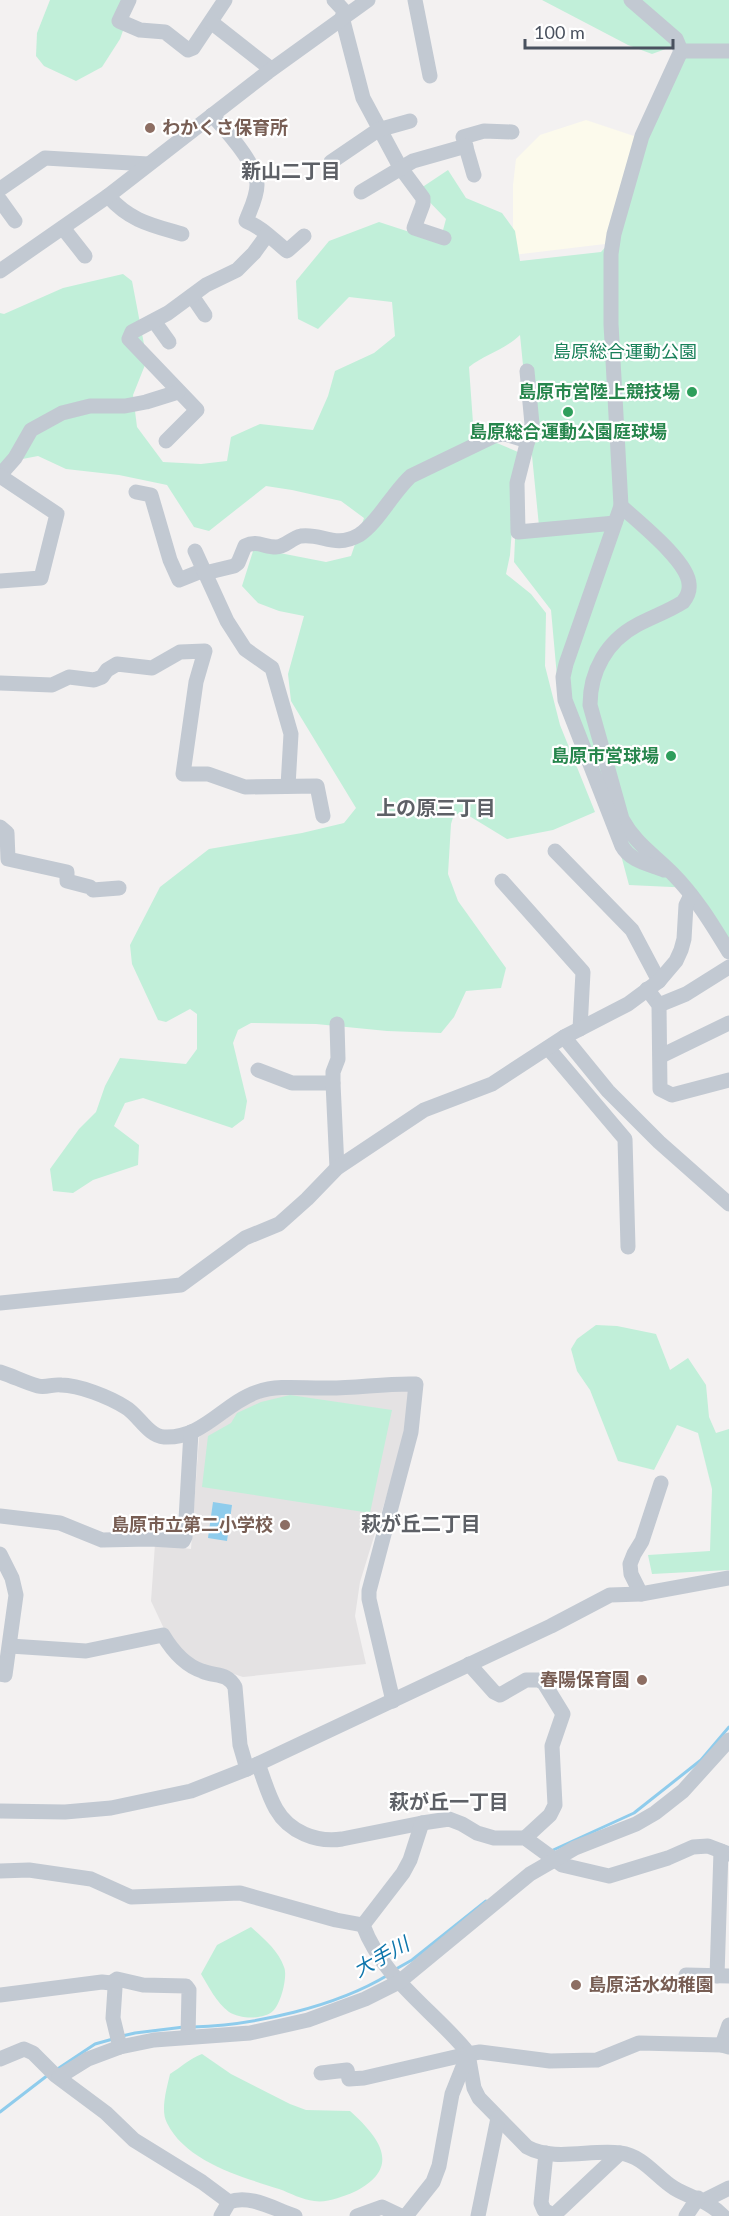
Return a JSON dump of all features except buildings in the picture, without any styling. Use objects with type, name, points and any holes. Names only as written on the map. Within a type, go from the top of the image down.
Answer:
[{"type":"street","points":[[129,0],[119,21],[140,30],[165,32],[188,50],[193,48],[225,0]]},
{"type":"street","points":[[334,0],[345,16],[363,98],[378,130],[400,167],[423,198],[414,228],[444,238]]},
{"type":"street","points":[[0,271],[108,196],[271,69],[368,0]]},
{"type":"street","points":[[415,0],[430,76]]},
{"type":"street","points":[[631,0],[676,39],[681,51],[642,136],[614,234],[611,254],[611,324],[621,506],[563,677],[565,700],[625,852],[634,859],[672,873]]},
{"type":"street","points":[[211,22],[271,69]]},
{"type":"street","points":[[681,51],[729,51]]},
{"type":"street","points":[[212,115],[228,133],[256,176],[257,189],[246,221],[263,228],[267,235],[286,251],[304,236]]},
{"type":"street","points":[[331,162],[378,130],[410,121]]},
{"type":"street","points":[[474,175],[463,137],[484,131],[512,132]]},
{"type":"street","points":[[361,192],[413,161],[466,146]]},
{"type":"street","points":[[0,189],[45,158],[148,164]]},
{"type":"street","points":[[108,196],[127,215],[182,234]]},
{"type":"street","points":[[0,200],[15,221]]},
{"type":"street","points":[[63,228],[85,256]]},
{"type":"street","points":[[166,441],[197,410],[129,339],[132,332],[154,321],[206,285],[237,270],[255,254],[267,235]]},
{"type":"street","points":[[192,296],[205,315]]},
{"type":"street","points":[[154,321],[169,342]]},
{"type":"street","points":[[527,371],[532,424],[516,483],[518,532],[615,523]]},
{"type":"street","points":[[0,581],[41,578],[57,514],[0,476],[15,458],[31,430],[62,413],[90,406],[124,406],[178,392]]},
{"type":"street","points":[[136,492],[151,495],[170,560],[179,580],[234,566],[238,563],[245,546],[253,543],[279,547],[302,536],[337,541],[355,536],[368,527],[400,485],[411,476],[496,435],[505,434],[528,441]]},
{"type":"street","points":[[621,506],[677,559],[688,577],[690,586],[683,602],[635,626],[608,649],[593,674],[590,705],[622,819],[637,843],[672,873],[691,895],[729,952]]},
{"type":"street","points":[[195,551],[227,621],[245,649],[272,668],[291,734],[288,786]]},
{"type":"street","points":[[0,682],[52,685],[69,677],[94,680],[102,677],[107,670],[117,664],[152,669],[180,652],[205,651],[196,682],[183,774],[208,774],[245,787],[317,786],[323,816]]},
{"type":"street","points":[[0,827],[7,833],[9,859],[67,872],[68,881],[90,887],[93,890],[119,888]]},
{"type":"street","points":[[555,851],[632,930],[659,1005],[660,1089],[672,1095],[729,1080]]},
{"type":"street","points":[[502,881],[584,972],[580,1029]]},
{"type":"street","points":[[0,1304],[181,1285],[245,1238],[279,1224],[337,1168],[424,1110],[492,1084],[564,1037],[627,1004],[653,985],[676,961],[681,950],[686,905],[691,895]]},
{"type":"street","points":[[659,1005],[686,994],[729,967]]},
{"type":"street","points":[[661,1056],[729,1023]]},
{"type":"street","points":[[337,1024],[338,1059],[333,1072],[337,1168]]},
{"type":"street","points":[[564,1037],[608,1091],[659,1142],[729,1204]]},
{"type":"street","points":[[548,1048],[625,1139],[628,1247]]},
{"type":"street","points":[[258,1071],[292,1083],[333,1083]]},
{"type":"street","points":[[0,1372],[38,1386],[60,1384],[81,1387],[125,1406],[154,1433],[162,1437],[180,1436],[191,1432],[218,1417],[237,1401],[258,1392],[282,1387],[327,1389],[396,1383],[416,1384],[411,1432],[369,1591],[393,1701]]},
{"type":"street","points":[[0,1516],[60,1523],[102,1540],[183,1541],[191,1432]]},
{"type":"street","points":[[641,1594],[631,1574],[630,1564],[642,1542],[661,1483]]},
{"type":"street","points":[[0,1554],[12,1578],[16,1595],[5,1675],[0,1674]]},
{"type":"street","points":[[0,1811],[65,1812],[132,1805],[191,1791],[253,1767],[610,1595],[641,1594],[729,1578]]},
{"type":"street","points":[[10,1646],[86,1651],[163,1635],[171,1648],[190,1665],[203,1672],[225,1676],[231,1680],[235,1687],[240,1745],[284,1819],[293,1828],[318,1839],[331,1841],[449,1819],[477,1833],[494,1838],[525,1838],[571,1869],[609,1876],[668,1858],[693,1847],[708,1846],[725,1853],[723,1976],[686,1975]]},
{"type":"street","points":[[469,1664],[494,1692],[500,1695],[526,1680],[539,1680],[544,1683],[562,1709],[562,1719],[552,1746],[555,1805],[550,1815],[525,1838]]},
{"type":"street","points":[[54,2073],[88,2059],[118,2040],[154,2040],[188,2031],[250,2033],[308,2020],[365,1999],[530,1874],[549,1856],[636,1824],[655,1813],[683,1791],[729,1740]]},
{"type":"street","points":[[363,1925],[404,1873],[422,1823]]},
{"type":"street","points":[[0,1871],[29,1870],[91,1879],[131,1897],[240,1893],[336,1920],[363,1925]]},
{"type":"street","points":[[363,1925],[369,1941],[394,1976],[468,2054],[474,2088],[479,2098],[527,2147],[546,2153],[620,2153],[643,2162],[672,2187],[700,2199],[723,2216]]},
{"type":"street","points":[[0,1995],[102,1982],[111,1983],[117,1979],[135,1984],[186,1986],[189,1990],[188,2031]]},
{"type":"street","points":[[111,1983],[115,1988],[112,2007],[118,2040]]},
{"type":"street","points":[[321,2073],[347,2070],[349,2079],[364,2078],[480,2052],[561,2061],[597,2060],[639,2043],[725,2046],[729,2025]]},
{"type":"street","points":[[0,2060],[24,2049],[33,2053],[84,2098],[106,2113],[134,2140],[202,2182],[229,2202]]},
{"type":"street","points":[[406,2216],[433,2182],[439,2166],[452,2094],[468,2054]]},
{"type":"street","points":[[478,2216],[498,2118]]},
{"type":"street","points":[[546,2153],[542,2203],[544,2210],[553,2215],[620,2153]]},
{"type":"street","points":[[686,2216],[700,2199],[729,2188]]},
{"type":"street","points":[[221,2216],[229,2202],[238,2199],[248,2199],[295,2216]]},
{"type":"street","points":[[357,2216],[382,2207],[401,2216]]},
{"type":"shaded area","points":[[586,120],[637,137],[605,244],[513,255],[513,185],[516,159],[540,135]]},
{"type":"shaded area","name":"島原市立第二小学校","points":[[286,1390],[409,1391],[405,1436],[360,1582],[355,1616],[366,1664],[243,1677],[191,1660],[166,1633],[151,1601],[155,1544],[191,1549],[201,1433],[227,1418],[239,1405]]},
{"type":"green space","points":[[50,0],[134,0],[120,39],[102,67],[76,81],[44,66],[36,56],[37,33]]},
{"type":"green space","name":"島原総合運動公園","points":[[542,0],[729,0],[729,939],[693,888],[629,885],[621,855],[559,699],[551,610],[514,562],[515,539],[540,536],[520,335],[469,367],[473,423],[492,441],[518,452],[510,555],[506,574],[531,594],[546,613],[545,666],[560,725],[595,812],[553,830],[507,839],[466,814],[454,814],[451,824],[448,874],[458,901],[506,968],[501,988],[466,991],[454,1017],[441,1033],[387,1031],[316,1024],[251,1023],[238,1030],[233,1043],[247,1101],[244,1119],[232,1128],[143,1098],[125,1103],[114,1126],[139,1145],[138,1165],[93,1180],[73,1193],[53,1191],[50,1169],[79,1129],[96,1112],[105,1086],[120,1058],[186,1064],[197,1049],[197,1014],[190,1009],[166,1022],[158,1020],[132,964],[130,945],[160,887],[209,849],[302,833],[344,823],[356,808],[291,701],[288,674],[304,616],[279,611],[258,603],[242,586],[254,548],[326,562],[351,556],[364,518],[341,501],[266,486],[209,531],[194,527],[167,485],[119,475],[66,469],[38,456],[17,460],[0,471],[0,313],[4,314],[63,288],[123,274],[132,281],[147,360],[133,395],[137,427],[163,462],[201,464],[227,461],[231,437],[260,424],[313,430],[328,396],[335,371],[374,353],[395,336],[392,302],[349,297],[318,329],[298,319],[296,281],[329,241],[379,222],[428,238],[442,234],[446,219],[418,190],[448,170],[466,198],[502,213],[515,231],[520,261],[601,252],[617,234],[649,135],[684,57],[706,51],[671,47],[652,54],[628,45]]},
{"type":"green space","points":[[596,1325],[617,1326],[656,1334],[670,1370],[688,1358],[706,1385],[709,1417],[716,1433],[729,1429],[729,1570],[652,1574],[648,1555],[710,1551],[712,1489],[698,1433],[677,1425],[654,1470],[618,1461],[590,1390],[577,1371],[571,1349],[577,1339]]},
{"type":"green space","points":[[290,1395],[392,1410],[370,1513],[202,1487],[208,1436],[231,1423],[237,1413],[261,1402]]},
{"type":"green space","points":[[251,1927],[278,1955],[284,1967],[285,1977],[281,1996],[273,2011],[251,2018],[239,2016],[224,2008],[201,1974],[217,1945]]},
{"type":"green space","points":[[202,2054],[231,2074],[290,2104],[306,2110],[350,2111],[378,2143],[382,2153],[382,2163],[378,2173],[369,2183],[354,2192],[339,2198],[314,2201],[232,2173],[201,2158],[176,2137],[165,2118],[164,2105],[170,2074]]},
{"type":"water","points":[[213,1502],[232,1505],[227,1541],[208,1538]]},
{"type":"waterway","name":"大手川","points":[[551,1851],[634,1813],[701,1760],[729,1727]]},
{"type":"waterway","name":"大手川","points":[[396,1969],[412,1960],[486,1901]]},
{"type":"waterway","name":"大手川","points":[[193,2027],[242,2023],[294,2012],[344,1996],[388,1975]]},
{"type":"waterway","name":"大手川","points":[[122,2036],[184,2027]]},
{"type":"waterway","name":"大手川","points":[[56,2070],[95,2044],[113,2039]]},
{"type":"waterway","name":"大手川","points":[[0,2112],[48,2075]]},
{"type":"place","name":"わかくさ保育所","points":[[150,128]]},
{"type":"place","name":"島原市営陸上競技場","points":[[692,392]]},
{"type":"place","name":"島原総合運動公園庭球場","points":[[568,412]]},
{"type":"place","name":"島原市営球場","points":[[671,756]]},
{"type":"place","name":"島原市立第二小学校","points":[[285,1525]]},
{"type":"place","name":"春陽保育園","points":[[642,1680]]},
{"type":"place","name":"島原活水幼稚園","points":[[576,1985]]},
{"type":"district","name":"新山二丁目","points":[[291,171]]},
{"type":"district","name":"上の原三丁目","points":[[436,808]]},
{"type":"district","name":"萩が丘二丁目","points":[[421,1524]]},
{"type":"district","name":"萩が丘一丁目","points":[[449,1802]]}]
